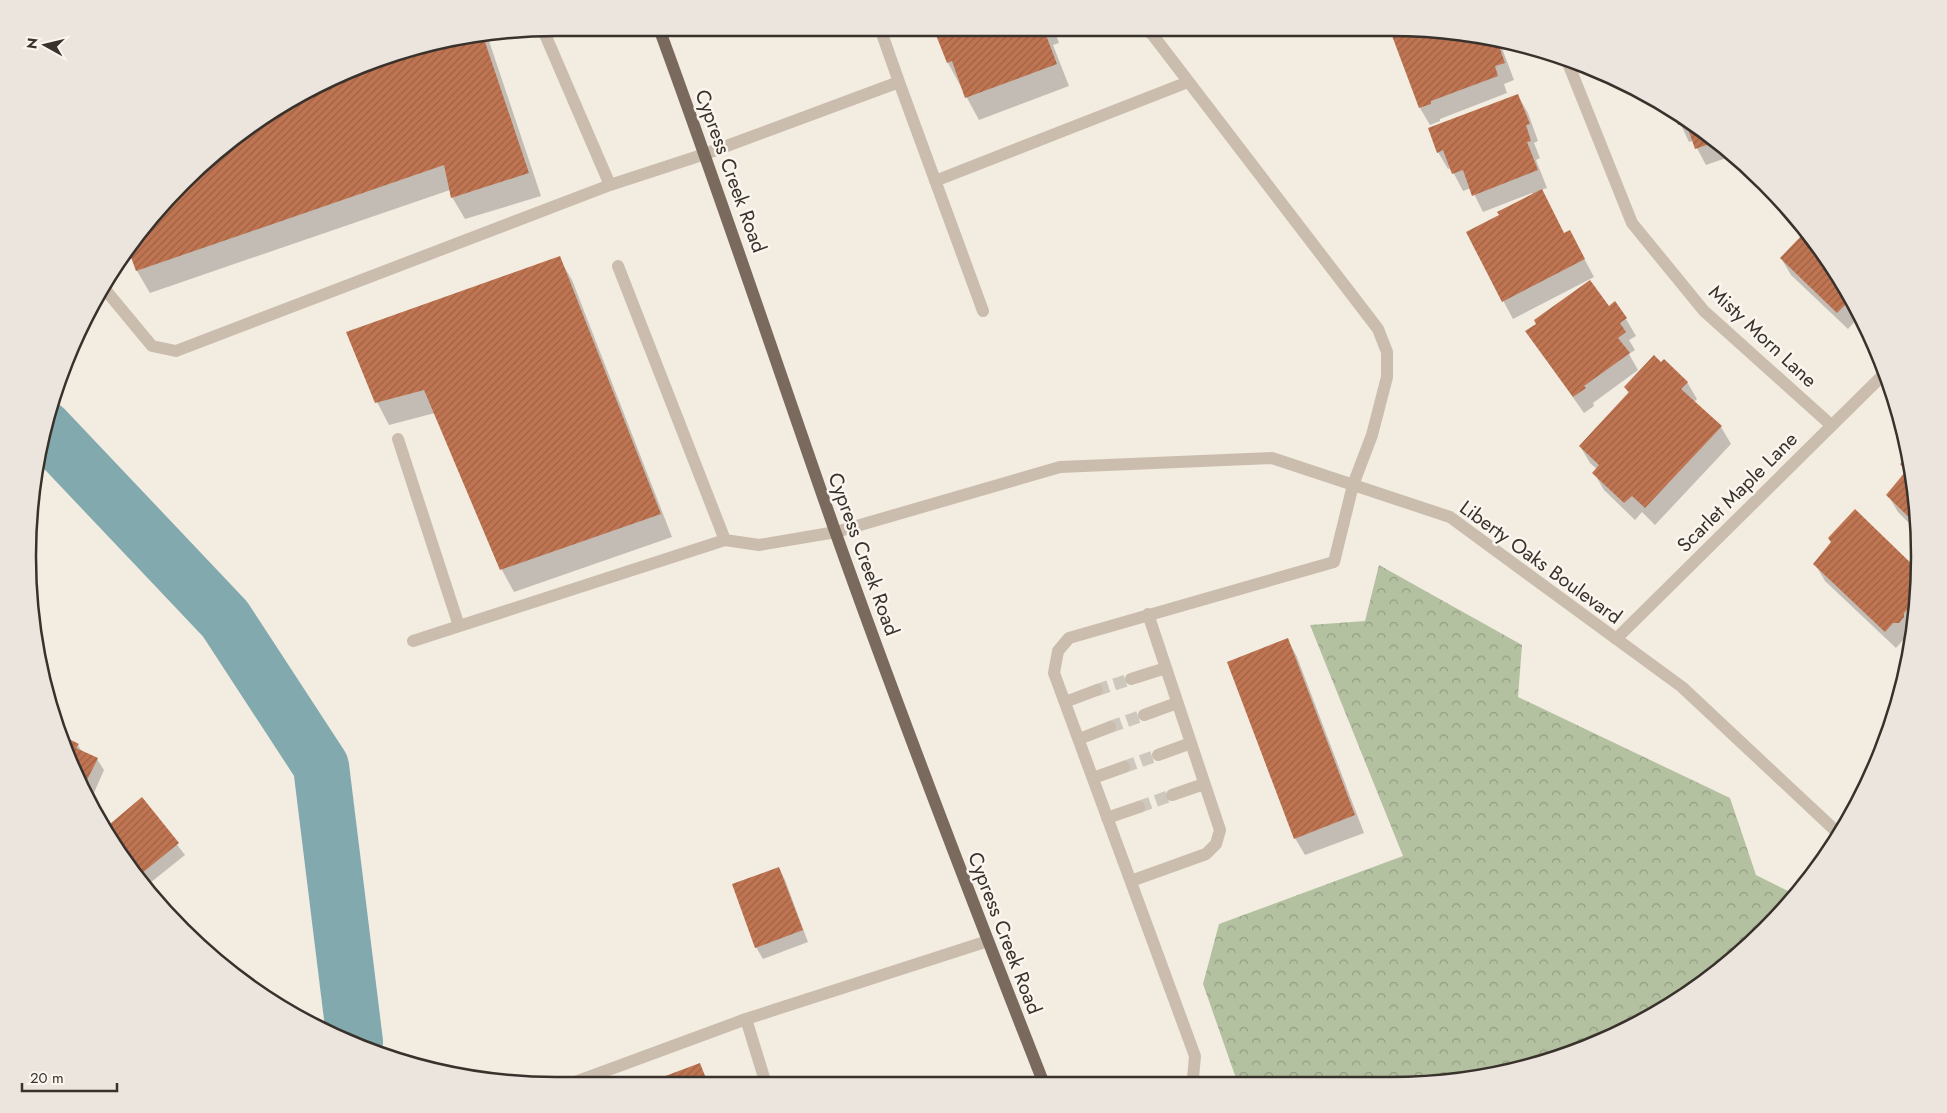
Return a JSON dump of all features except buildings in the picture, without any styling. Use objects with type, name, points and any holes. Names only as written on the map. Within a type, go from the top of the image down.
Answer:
[{"type":"main road","name":"Cypress Creek Road","points":[[662,36],[706,154],[836,532],[947,837],[1041,1077]]},
{"type":"street","points":[[546,36],[610,185]]},
{"type":"street","points":[[883,36],[983,311]]},
{"type":"street","points":[[1154,36],[1378,329],[1386,352],[1387,377],[1372,436],[1353,485],[1334,562],[1069,638],[1058,652],[1054,673],[1194,1056],[1193,1077]]},
{"type":"street","name":"Misty Morn Lane","points":[[1570,69],[1632,223],[1704,312],[1831,425]]},
{"type":"street","points":[[108,293],[152,346],[176,351],[610,185],[706,154],[900,82]]},
{"type":"street","points":[[935,180],[1188,82]]},
{"type":"street","points":[[413,641],[725,540],[618,266]]},
{"type":"street","name":"Scarlet Maple Lane","points":[[1616,639],[1879,379]]},
{"type":"street","points":[[398,439],[459,626]]},
{"type":"street","name":"Liberty Oaks Boulevard","points":[[725,540],[759,545],[836,532],[1060,467],[1272,458],[1450,517],[1682,688],[1834,829]]},
{"type":"street","points":[[1131,881],[1206,854],[1216,844],[1220,830],[1148,614]]},
{"type":"street","points":[[1131,679],[1166,668]]},
{"type":"street","points":[[1065,702],[1097,690]]},
{"type":"street","points":[[1144,715],[1178,703]]},
{"type":"street","points":[[1079,740],[1110,727]]},
{"type":"street","points":[[1158,755],[1191,743]]},
{"type":"street","points":[[1093,778],[1124,767]]},
{"type":"street","points":[[1172,795],[1204,784]]},
{"type":"street","points":[[1108,818],[1139,807]]},
{"type":"street","points":[[589,1077],[746,1019],[988,941]]},
{"type":"street","points":[[746,1019],[764,1077]]},
{"type":"green space","points":[[1379,565],[1522,645],[1518,697],[1730,798],[1756,875],[1789,891],[1734,948],[1680,989],[1621,1023],[1558,1049],[1492,1067],[1425,1076],[1236,1077],[1203,984],[1219,924],[1403,856],[1310,625],[1365,621]]},
{"type":"waterway","points":[[51,435],[225,619],[321,766],[354,1036]]},
{"type":"tunnel","points":[[1097,690],[1131,679]]},
{"type":"tunnel","points":[[1110,727],[1144,715]]},
{"type":"tunnel","points":[[1124,767],[1158,755]]},
{"type":"tunnel","points":[[1139,807],[1172,795]]}]
